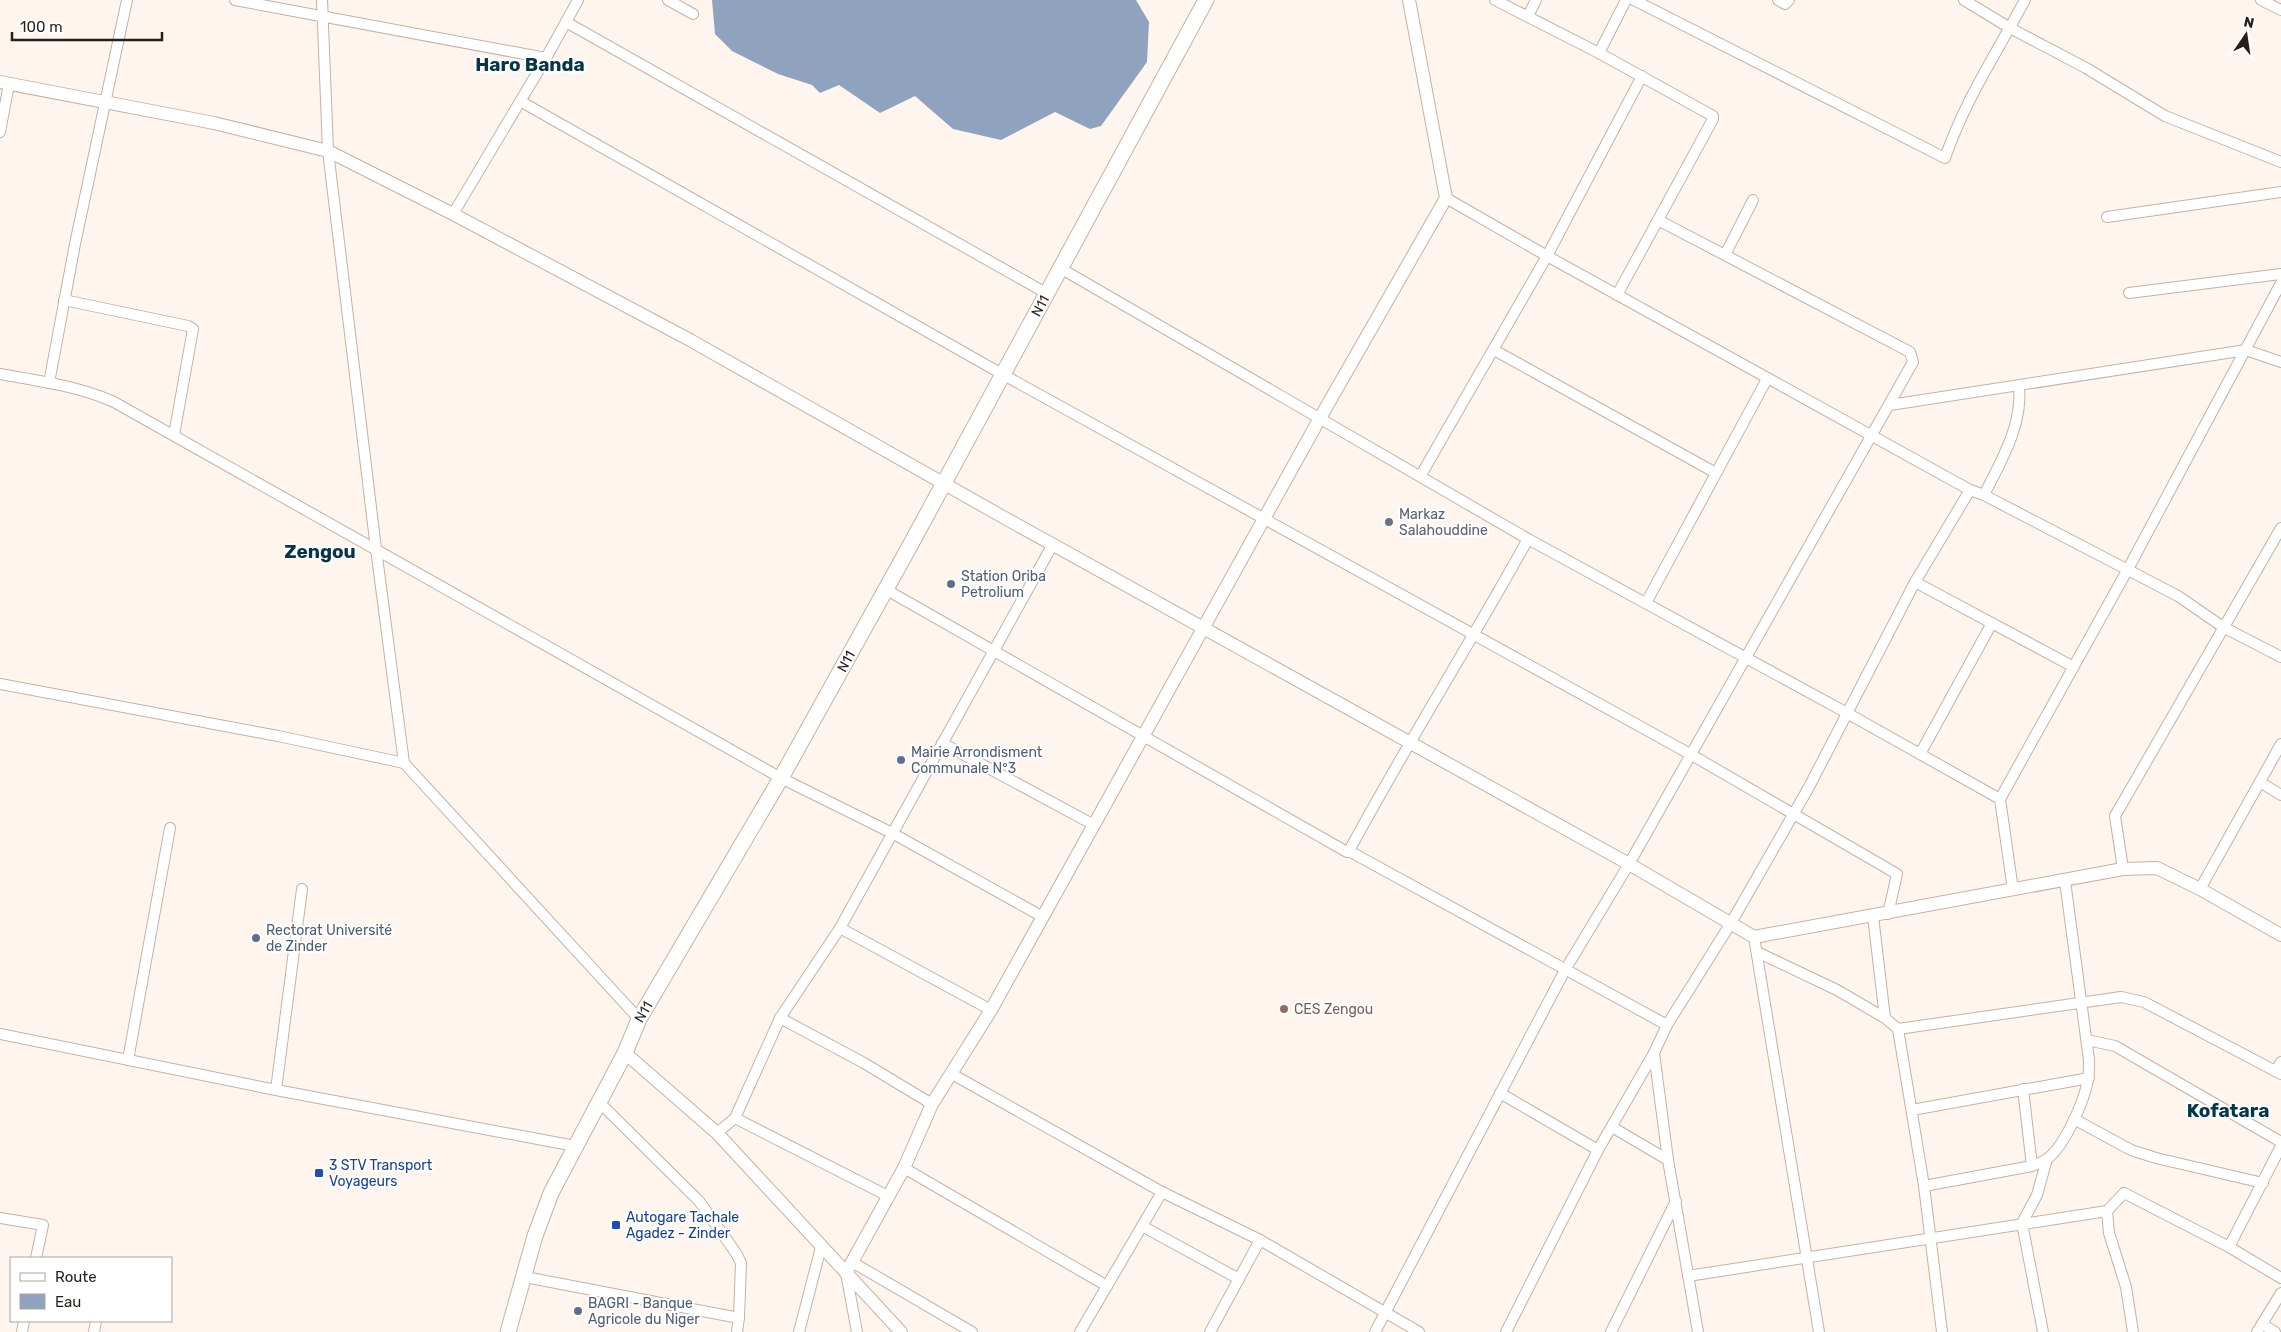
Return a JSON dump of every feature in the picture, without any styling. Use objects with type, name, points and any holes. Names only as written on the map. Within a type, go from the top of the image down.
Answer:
[{"type":"main road","name":"N11","points":[[508,1332],[535,1236],[551,1193],[600,1103],[639,1019],[780,778],[944,482],[1206,0]]},
{"type":"street","points":[[49,383],[104,102],[127,0]]},
{"type":"street","points":[[235,0],[546,58]]},
{"type":"street","points":[[322,0],[328,151],[404,763],[639,1019]]},
{"type":"street","points":[[453,214],[546,58],[578,0]]},
{"type":"street","points":[[668,0],[693,14]]},
{"type":"street","points":[[857,1332],[849,1267],[904,1168],[932,1104],[991,1010],[1044,917],[1320,418],[1446,198],[1409,0]]},
{"type":"street","points":[[1495,0],[1599,53],[1713,116],[1617,295]]},
{"type":"street","points":[[1528,16],[1536,0]]},
{"type":"street","points":[[1599,53],[1626,0]]},
{"type":"street","points":[[1634,0],[1945,158],[1958,123],[1979,81],[2025,0]]},
{"type":"street","points":[[1778,0],[1786,4],[1789,0]]},
{"type":"street","points":[[1964,0],[2010,28],[2086,68],[2165,116],[2281,162]]},
{"type":"street","points":[[2262,0],[2281,10]]},
{"type":"street","points":[[566,22],[1046,293]]},
{"type":"street","points":[[1420,475],[1547,256],[1642,76]]},
{"type":"street","points":[[0,132],[5,83],[214,123],[328,151],[453,214],[698,345],[1629,864],[1754,937],[1888,914],[2123,869],[2157,868],[2200,889],[2281,935]]},
{"type":"street","points":[[520,101],[1002,374],[1690,754],[1897,874],[1888,914]]},
{"type":"street","points":[[2107,217],[2281,192]]},
{"type":"street","points":[[1446,198],[1872,437],[1970,490],[1984,495],[2128,569],[2178,596],[2223,627],[2281,657]]},
{"type":"street","points":[[1725,255],[1753,200]]},
{"type":"street","points":[[1375,1332],[1565,970],[1629,864],[1913,362],[1910,352],[1658,220]]},
{"type":"street","points":[[1060,268],[1528,539],[1848,713],[2000,799]]},
{"type":"street","points":[[2129,293],[2281,274]]},
{"type":"street","points":[[2013,890],[2000,799],[2072,666],[2128,569],[2281,283]]},
{"type":"street","points":[[64,300],[193,328],[174,435]]},
{"type":"street","points":[[1494,350],[1716,473]]},
{"type":"street","points":[[1890,405],[2246,350],[2281,362]]},
{"type":"street","points":[[0,374],[49,383],[104,397],[780,778],[892,833],[1044,917]]},
{"type":"street","points":[[1646,603],[1767,379]]},
{"type":"street","points":[[1984,495],[2009,444],[2020,399],[2019,386]]},
{"type":"street","points":[[1506,1332],[1598,1150],[1654,1053],[1667,1025],[1730,923],[1809,787],[1915,582],[1970,490]]},
{"type":"street","points":[[2123,869],[2115,816],[2281,528]]},
{"type":"street","points":[[1350,851],[1409,743],[1475,635],[1528,539]]},
{"type":"street","points":[[717,1133],[735,1118],[780,1018],[840,928],[1053,544]]},
{"type":"street","points":[[1915,582],[2072,666]]},
{"type":"street","points":[[885,589],[1347,852],[1350,851],[1667,1025]]},
{"type":"street","points":[[1920,754],[1992,623]]},
{"type":"street","points":[[0,684],[278,736],[404,763]]},
{"type":"street","points":[[942,743],[1094,825]]},
{"type":"street","points":[[2200,889],[2281,744]]},
{"type":"street","points":[[2260,782],[2281,795]]},
{"type":"street","points":[[128,1060],[170,828]]},
{"type":"street","points":[[1924,1186],[2032,1166],[2047,1159],[2059,1146],[2074,1119],[2089,1078],[2087,1040],[2080,1003],[2065,881]]},
{"type":"street","points":[[276,1090],[302,889]]},
{"type":"street","points":[[1873,916],[1885,1018]]},
{"type":"street","points":[[840,928],[991,1010]]},
{"type":"street","points":[[1754,937],[1819,1332]]},
{"type":"street","points":[[1757,952],[1837,990],[1885,1018],[1898,1029],[1924,1186],[1942,1332]]},
{"type":"street","points":[[1898,1029],[2121,997],[2144,1002],[2279,1069]]},
{"type":"street","points":[[780,1018],[864,1063],[932,1104]]},
{"type":"street","points":[[0,1034],[276,1090],[575,1146]]},
{"type":"street","points":[[2087,1040],[2116,1046],[2281,1144],[2263,1183],[2229,1247]]},
{"type":"street","points":[[625,1052],[717,1133],[821,1247],[849,1267],[972,1332]]},
{"type":"street","points":[[1654,1053],[1668,1160],[1698,1332]]},
{"type":"street","points":[[952,1074],[1162,1192],[1260,1240],[1419,1332]]},
{"type":"street","points":[[1912,1110],[2089,1078]]},
{"type":"street","points":[[2023,1089],[2032,1166]]},
{"type":"street","points":[[1500,1093],[1598,1150]]},
{"type":"street","points":[[600,1103],[699,1201],[736,1253],[741,1263],[737,1332]]},
{"type":"street","points":[[735,1118],[888,1196]]},
{"type":"street","points":[[2074,1119],[2131,1150],[2156,1158],[2263,1183]]},
{"type":"street","points":[[1612,1127],[1668,1160]]},
{"type":"street","points":[[2043,1332],[2022,1223],[2037,1195],[2047,1159]]},
{"type":"street","points":[[904,1168],[1107,1286]]},
{"type":"street","points":[[1080,1332],[1162,1192]]},
{"type":"street","points":[[1688,1276],[2107,1211],[2125,1193],[2229,1247],[2281,1278]]},
{"type":"street","points":[[1611,1332],[1676,1201]]},
{"type":"street","points":[[2107,1211],[2109,1233],[2126,1287],[2133,1332]]},
{"type":"street","points":[[0,1218],[43,1225],[36,1257]]},
{"type":"street","points":[[1142,1226],[1239,1279]]},
{"type":"street","points":[[1210,1332],[1260,1240]]},
{"type":"street","points":[[799,1332],[821,1247]]},
{"type":"street","points":[[849,1267],[901,1332]]},
{"type":"street","points":[[525,1276],[739,1318]]},
{"type":"street","points":[[2275,1332],[2259,1328],[2281,1293]]},
{"type":"water","points":[[712,0],[1136,0],[1149,22],[1147,62],[1101,126],[1090,129],[1055,112],[1001,140],[953,129],[915,96],[880,113],[839,85],[820,93],[812,85],[778,74],[732,51],[715,34]]},
{"type":"place","name":"Markaz Salahouddine","points":[[1389,522]]},
{"type":"place","name":"Station Oriba Petrolium","points":[[951,584]]},
{"type":"place","name":"Mairie Arrondisment Communale N°3","points":[[901,760]]},
{"type":"place","name":"Rectorat Université de Zinder","points":[[256,938]]},
{"type":"place","name":"CES Zengou","points":[[1284,1009]]},
{"type":"place","name":"3 STV Transport Voyageurs","points":[[319,1173]]},
{"type":"place","name":"Autogare Tachale Agadez - Zinder","points":[[616,1225]]},
{"type":"place","name":"BAGRI - Banque Agricole du Niger","points":[[578,1311]]},
{"type":"district","name":"Haro Banda","points":[[530,64]]},
{"type":"district","name":"Zengou","points":[[320,551]]},
{"type":"district","name":"Kofatara","points":[[2228,1110]]}]
